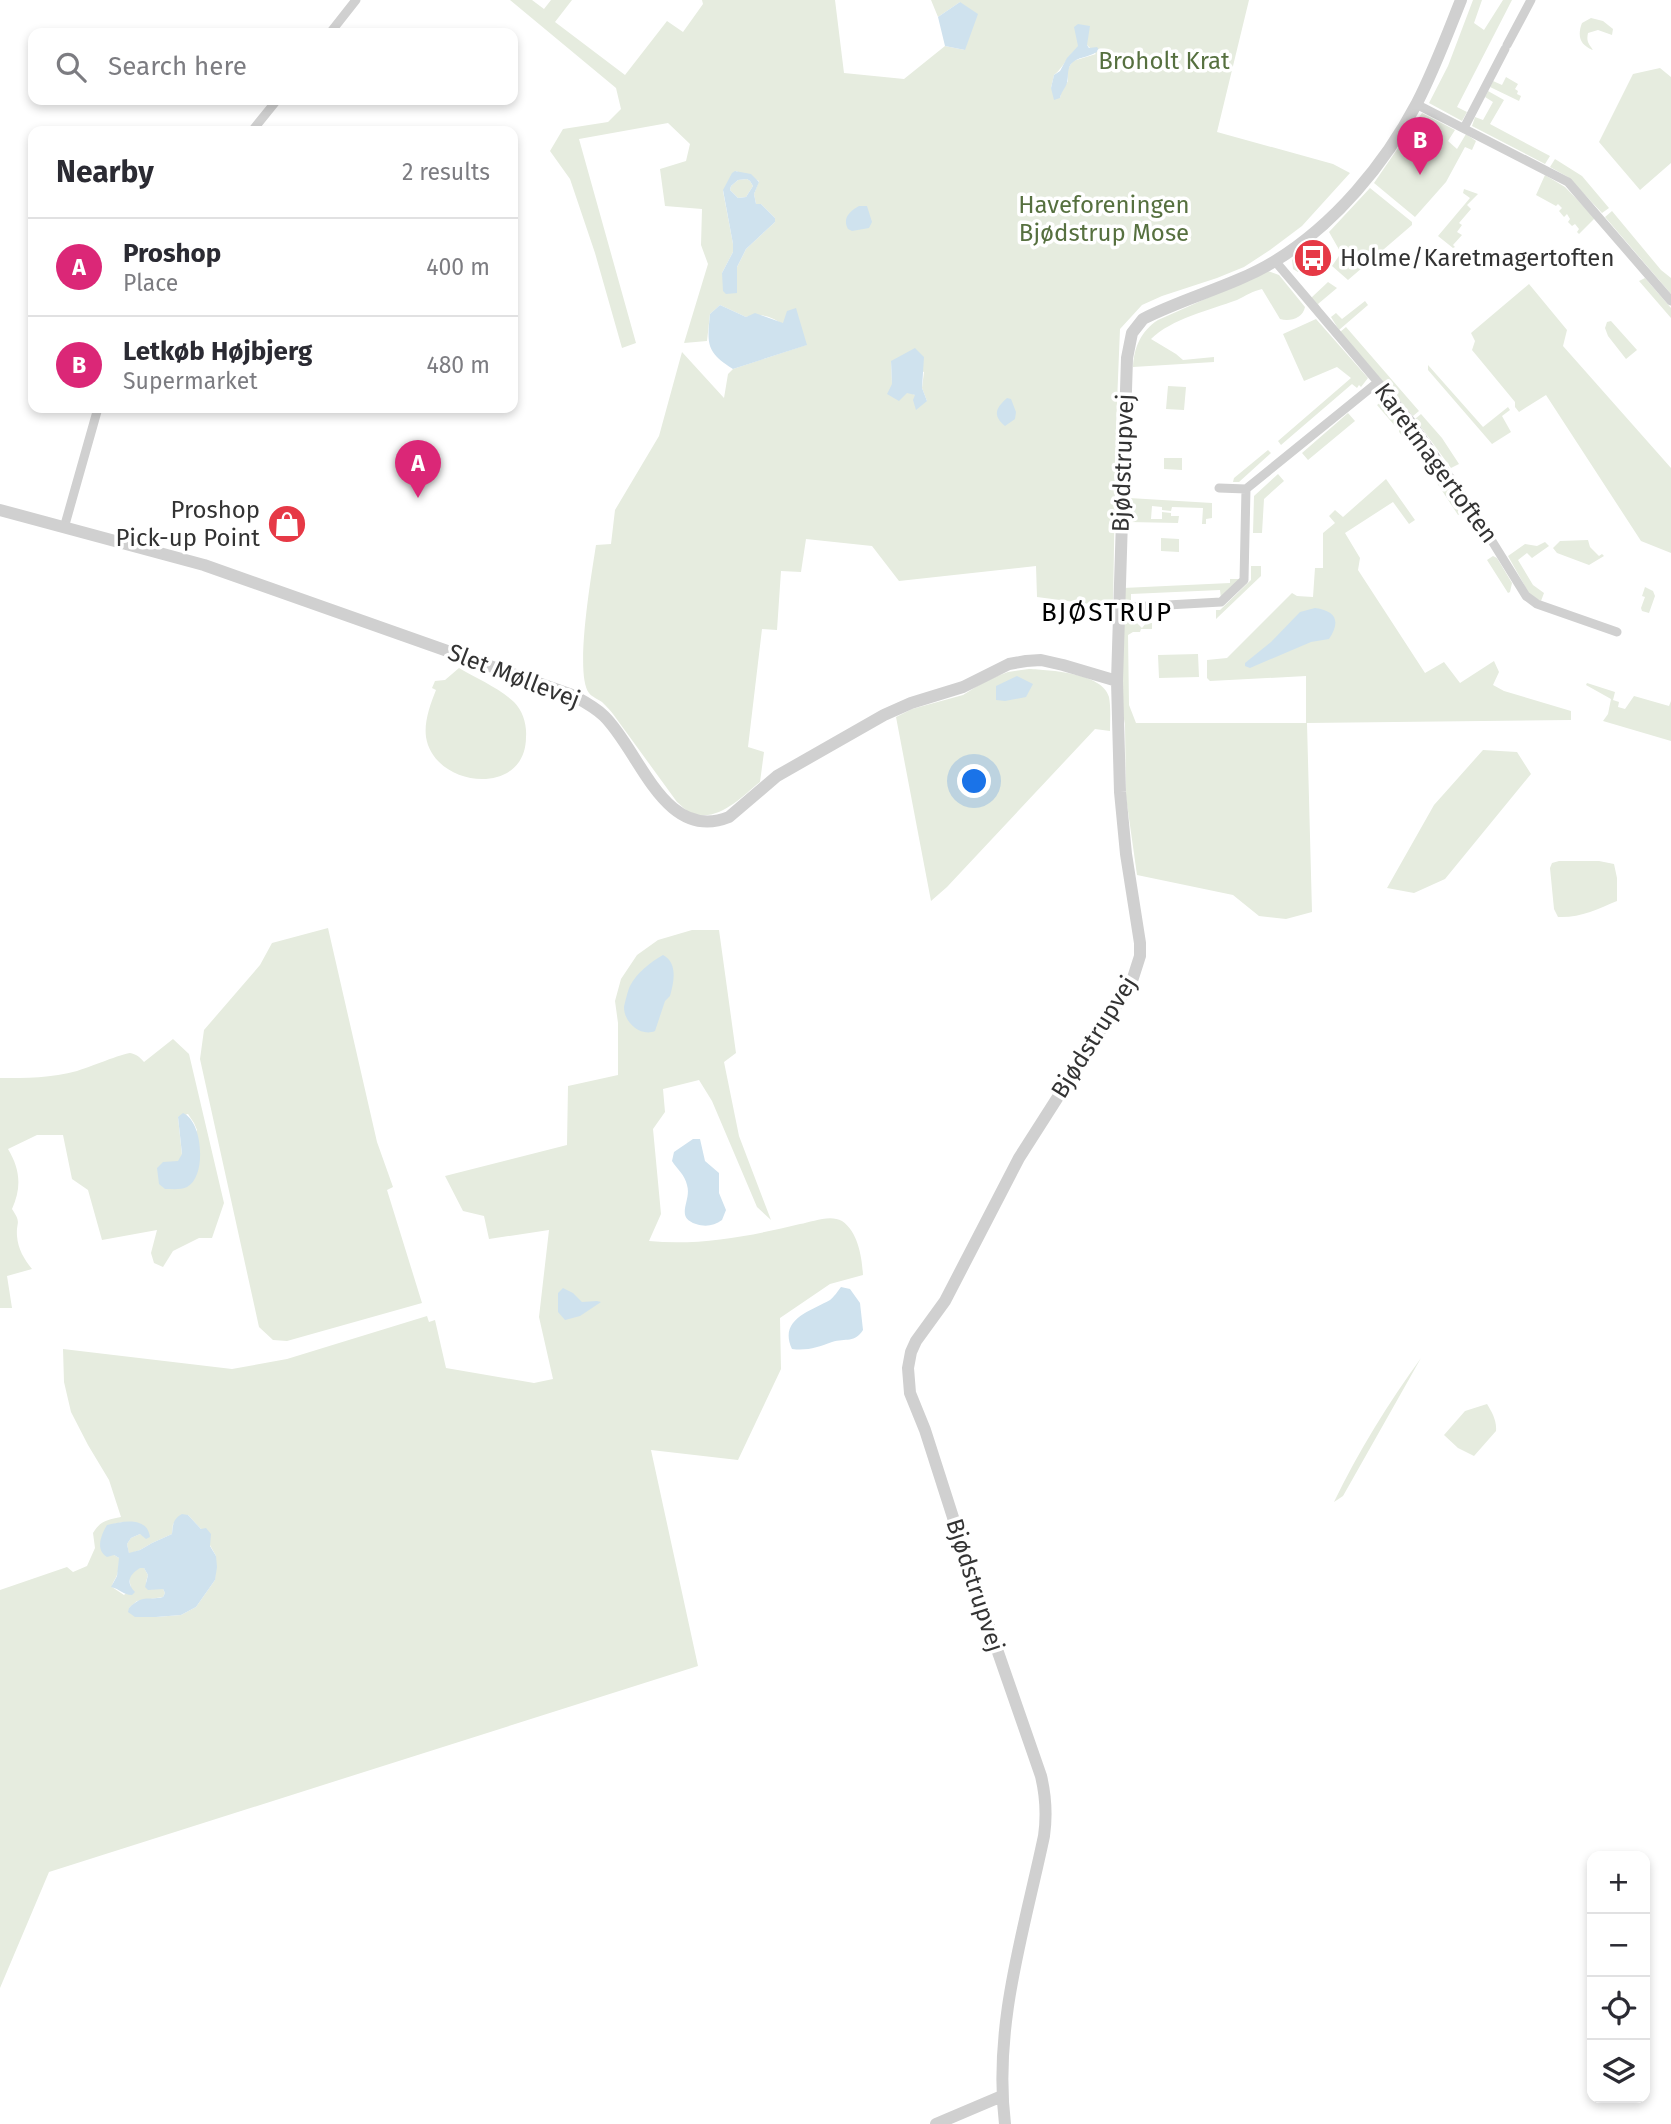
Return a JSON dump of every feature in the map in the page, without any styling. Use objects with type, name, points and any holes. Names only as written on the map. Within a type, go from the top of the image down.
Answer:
[{"type":"street","points":[[334,28],[356,0]]},
{"type":"street","name":"Bjødstrupvej","points":[[1005,2124],[1002,2096],[1005,2023],[1045,1836],[1045,1794],[925,1430],[910,1393],[908,1368],[911,1352],[945,1301],[1018,1158],[1121,999],[1137,968],[1140,943],[1121,804],[1117,681],[1127,358],[1132,333],[1143,319],[1275,261],[1318,229],[1360,186],[1398,136],[1440,53],[1461,0]]},
{"type":"street","points":[[1464,128],[1531,0]]},
{"type":"street","points":[[1416,104],[1568,182],[1671,301]]},
{"type":"street","points":[[256,126],[273,105]]},
{"type":"street","name":"Karetmagertoften","points":[[1275,261],[1410,421],[1449,475],[1526,596],[1537,604],[1617,632]]},
{"type":"street","points":[[1219,488],[1246,489],[1378,382]]},
{"type":"street","points":[[64,528],[97,413]]},
{"type":"street","points":[[1132,607],[1221,603],[1244,580],[1246,489]]},
{"type":"street","name":"Slet Møllevej","points":[[0,510],[204,565],[572,695],[603,716],[615,729],[656,790],[672,807],[681,815],[702,822],[720,821],[729,817],[778,776],[891,711],[963,687],[1009,664],[1041,660],[1117,681]]},
{"type":"street","points":[[936,2124],[1002,2096]]},
{"type":"green space","points":[[510,0],[532,0],[544,9],[551,0],[572,0],[555,22],[625,75],[667,21],[683,32],[703,4],[702,0],[835,0],[844,73],[904,79],[945,46],[965,50],[960,2],[938,17],[931,0],[1249,0],[1217,132],[1333,164],[1350,173],[1302,226],[1270,250],[1244,267],[1142,305],[1120,329],[1113,607],[1037,597],[1036,566],[899,581],[872,546],[806,539],[801,572],[781,571],[777,630],[762,629],[748,747],[764,752],[760,782],[728,807],[710,815],[701,815],[689,812],[677,802],[612,712],[589,693],[583,666],[585,622],[596,545],[611,544],[615,510],[659,436],[682,352],[724,398],[728,374],[733,369],[806,345],[771,318],[763,315],[746,317],[720,305],[710,314],[707,341],[684,343],[708,264],[701,245],[702,209],[665,206],[660,169],[686,161],[690,144],[668,123],[579,139],[636,343],[622,348],[595,253],[570,179],[550,151],[563,129],[608,122],[621,109],[616,88]],"holes":[[[1087,45],[1096,54],[1073,61],[1067,70],[1068,81],[1060,98],[1051,88],[1054,75],[1076,49]],[[736,171],[759,181],[754,194],[756,204],[761,204],[775,218],[775,222],[746,249],[737,267],[737,293],[722,273],[733,252],[723,191]],[[891,361],[924,372],[922,388],[927,401],[892,384]]]},
{"type":"green space","points":[[1473,0],[1482,0],[1474,23],[1484,30],[1503,0],[1512,0],[1457,107],[1467,112],[1462,121],[1429,103],[1448,66]]},
{"type":"green space","points":[[1591,18],[1603,21],[1613,29],[1612,35],[1598,30],[1588,33],[1588,41],[1593,50],[1582,43],[1580,36],[1582,23]]},
{"type":"green space","points":[[1660,68],[1671,77],[1671,163],[1640,190],[1599,142],[1633,74]]},
{"type":"green space","points":[[1506,77],[1518,84],[1515,89],[1521,96],[1519,101],[1490,87],[1493,81],[1502,85]]},
{"type":"green space","points":[[1488,91],[1504,100],[1490,124],[1550,156],[1545,164],[1472,126],[1475,117],[1483,120],[1493,102],[1485,97]]},
{"type":"green space","points":[[1422,113],[1455,130],[1448,141],[1457,149],[1466,134],[1476,141],[1472,150],[1465,147],[1446,182],[1415,217],[1374,183]]},
{"type":"green space","points":[[1555,159],[1582,176],[1609,208],[1602,213],[1568,177],[1550,167]]},
{"type":"green space","points":[[1545,175],[1565,187],[1595,218],[1579,234],[1575,224],[1572,226],[1568,222],[1570,219],[1567,214],[1564,217],[1559,211],[1562,208],[1558,204],[1556,206],[1536,195]]},
{"type":"green space","points":[[747,179],[753,186],[746,197],[738,198],[730,190],[731,186],[738,180]]},
{"type":"green space","points":[[1370,188],[1412,222],[1412,225],[1348,280],[1332,266],[1341,253],[1329,232]]},
{"type":"green space","points":[[1464,189],[1478,194],[1467,205],[1471,209],[1459,223],[1462,225],[1457,232],[1462,235],[1453,248],[1438,236],[1470,198],[1463,193]]},
{"type":"green space","points":[[1612,211],[1661,270],[1671,278],[1671,294],[1605,217]]},
{"type":"green space","points":[[1311,246],[1305,267],[1298,272],[1293,269],[1292,260]]},
{"type":"green space","points":[[1268,271],[1279,275],[1305,307],[1299,316],[1280,319],[1262,289],[1180,321],[1151,339],[1183,360],[1214,357],[1214,362],[1133,367],[1140,340],[1147,329],[1158,320]]},
{"type":"green space","points":[[1645,278],[1671,308],[1671,318],[1639,281]]},
{"type":"green space","points":[[1328,282],[1337,288],[1318,304],[1323,312],[1311,298]]},
{"type":"green space","points":[[1529,284],[1567,330],[1563,346],[1671,468],[1671,553],[1641,541],[1546,395],[1519,412],[1515,402],[1472,350],[1475,341],[1471,333]]},
{"type":"green space","points":[[1365,301],[1368,305],[1339,330],[1331,317],[1336,313],[1342,319]]},
{"type":"green space","points":[[1316,319],[1368,378],[1361,387],[1359,385],[1357,388],[1352,384],[1281,445],[1278,441],[1351,378],[1337,367],[1304,381],[1283,334]]},
{"type":"green space","points":[[1611,321],[1637,350],[1626,359],[1608,336],[1605,328],[1607,322]]},
{"type":"green space","points":[[1346,327],[1419,411],[1413,416],[1340,332]]},
{"type":"green space","points":[[1428,365],[1483,427],[1508,407],[1510,410],[1502,416],[1511,432],[1492,444],[1428,370]]},
{"type":"green space","points":[[1168,386],[1186,387],[1184,410],[1166,409]]},
{"type":"green space","points":[[1385,399],[1403,420],[1395,426],[1377,405]]},
{"type":"green space","points":[[1348,413],[1355,421],[1308,460],[1302,453]]},
{"type":"green space","points":[[1421,414],[1442,438],[1459,464],[1451,468],[1415,419]]},
{"type":"green space","points":[[1406,425],[1457,492],[1456,495],[1466,510],[1458,515],[1418,454],[1399,432]]},
{"type":"green space","points":[[1268,450],[1271,453],[1239,482],[1233,482],[1234,478]]},
{"type":"green space","points":[[1164,458],[1182,458],[1182,470],[1164,469]]},
{"type":"green space","points":[[1278,474],[1284,481],[1264,499],[1262,533],[1253,533],[1254,496]]},
{"type":"green space","points":[[1386,479],[1415,520],[1409,524],[1393,502],[1345,533],[1360,558],[1358,570],[1425,673],[1444,662],[1460,683],[1494,661],[1499,672],[1493,685],[1504,691],[1571,711],[1571,720],[1307,723],[1312,912],[1286,919],[1259,916],[1233,895],[1137,875],[1126,797],[1125,724],[1120,699],[1122,611],[1131,610],[1131,613],[1137,613],[1133,619],[1142,628],[1146,623],[1152,623],[1152,629],[1141,629],[1140,632],[1128,635],[1129,705],[1136,723],[1306,723],[1306,676],[1210,681],[1207,678],[1207,660],[1227,658],[1292,593],[1313,597],[1315,568],[1323,568],[1323,533],[1335,523],[1329,516],[1335,510],[1343,517]]},
{"type":"green space","points":[[1129,498],[1212,503],[1212,518],[1206,519],[1206,524],[1202,524],[1203,508],[1172,507],[1171,511],[1152,506],[1151,519],[1162,519],[1162,512],[1171,513],[1171,516],[1179,516],[1178,523],[1129,522]]},
{"type":"green space","points":[[1161,538],[1179,539],[1179,552],[1161,551]]},
{"type":"green space","points":[[1588,540],[1590,547],[1599,556],[1604,556],[1589,565],[1557,553],[1553,548],[1560,541]]},
{"type":"green space","points":[[1545,542],[1549,546],[1532,558],[1527,553],[1518,560],[1533,585],[1544,593],[1541,601],[1531,597],[1508,556],[1525,544],[1537,546]]},
{"type":"green space","points":[[1493,556],[1497,558],[1512,583],[1508,593],[1487,560]]},
{"type":"green space","points":[[1251,566],[1261,566],[1261,576],[1216,619],[1216,610],[1220,610],[1251,580]]},
{"type":"green space","points":[[1230,579],[1239,579],[1221,599],[1220,590],[1131,594],[1131,607],[1122,607],[1123,588],[1230,583]]},
{"type":"green space","points":[[1645,587],[1653,591],[1655,596],[1649,613],[1641,608]]},
{"type":"green space","points":[[1198,654],[1199,677],[1159,678],[1158,655]]},
{"type":"green space","points":[[459,668],[508,697],[524,718],[526,737],[522,757],[512,770],[496,777],[479,779],[461,775],[445,767],[433,754],[426,737],[427,719],[436,690],[432,688],[435,681],[445,680]]},
{"type":"green space","points":[[1029,669],[1074,674],[1105,689],[1109,697],[1110,731],[1095,729],[931,901],[896,717],[912,709],[963,695],[987,680],[1008,672]]},
{"type":"green space","points":[[1587,683],[1615,692],[1613,700],[1619,702],[1618,707],[1625,709],[1634,696],[1669,706],[1671,701],[1671,741],[1603,721],[1608,714],[1611,699],[1586,685]]},
{"type":"green space","points":[[1483,750],[1517,752],[1531,774],[1445,879],[1414,893],[1387,888],[1434,805]]},
{"type":"green space","points":[[1599,861],[1614,864],[1617,901],[1596,910],[1558,917],[1554,909],[1550,868],[1552,863]]},
{"type":"green space","points":[[328,928],[377,1142],[393,1187],[387,1190],[422,1303],[287,1341],[273,1340],[259,1327],[200,1059],[204,1030],[260,965],[272,943]]},
{"type":"green space","points":[[692,930],[719,930],[736,1053],[724,1062],[739,1136],[771,1220],[757,1207],[712,1101],[699,1080],[663,1089],[665,1112],[653,1129],[661,1214],[649,1241],[725,1239],[832,1218],[842,1221],[852,1232],[860,1253],[863,1275],[830,1284],[780,1318],[781,1369],[738,1460],[651,1450],[698,1666],[49,1872],[0,1988],[0,1590],[67,1567],[73,1572],[87,1566],[95,1548],[93,1533],[104,1522],[121,1517],[109,1480],[71,1412],[64,1382],[63,1349],[232,1369],[287,1359],[427,1316],[429,1322],[435,1320],[446,1368],[534,1383],[553,1379],[539,1317],[549,1230],[489,1239],[484,1216],[463,1211],[445,1176],[567,1145],[568,1086],[618,1075],[618,1023],[615,1001],[621,979],[637,955],[658,940]],"holes":[[[188,1515],[201,1529],[216,1556],[215,1580],[196,1607],[181,1615],[156,1617],[129,1608],[137,1601],[163,1597],[165,1593],[163,1589],[148,1589],[148,1575],[144,1568],[140,1567],[129,1578],[131,1588],[124,1595],[112,1587],[119,1562],[119,1558],[114,1555],[114,1524],[123,1522],[150,1537],[140,1534],[131,1538],[127,1544],[129,1554],[172,1534],[173,1524]]]},
{"type":"green space","points":[[173,1039],[189,1054],[224,1203],[212,1238],[199,1238],[173,1251],[163,1267],[154,1263],[151,1253],[157,1230],[102,1240],[88,1190],[72,1179],[63,1135],[37,1135],[8,1149],[18,1178],[12,1209],[18,1220],[18,1241],[22,1254],[32,1269],[7,1276],[12,1308],[0,1308],[0,1078],[68,1073],[130,1053],[144,1062]],"holes":[[[188,1114],[197,1130],[165,1189],[182,1155],[178,1117]]]},
{"type":"green space","points":[[1421,1358],[1343,1496],[1334,1502],[1374,1428]]},
{"type":"green space","points":[[1487,1404],[1495,1420],[1496,1431],[1474,1456],[1458,1448],[1444,1435],[1465,1411]]},
{"type":"water","points":[[960,2],[978,14],[965,50],[945,46],[938,17]]},
{"type":"water","points":[[1078,24],[1090,26],[1087,45],[1099,50],[1071,64],[1060,98],[1054,100],[1051,88],[1054,75],[1078,46],[1074,27]]},
{"type":"water","points":[[735,171],[751,174],[759,182],[754,194],[756,204],[761,204],[775,218],[775,222],[746,249],[737,267],[737,293],[726,294],[723,291],[722,273],[733,252],[733,244],[723,190]],"holes":[[[738,180],[750,181],[753,186],[746,197],[738,198],[730,190]]]},
{"type":"water","points":[[859,206],[867,206],[872,222],[869,228],[852,231],[846,225],[846,218]]},
{"type":"water","points":[[720,305],[746,317],[755,313],[783,323],[787,311],[796,308],[807,345],[733,369],[713,352],[710,346],[710,314]]},
{"type":"water","points":[[915,348],[924,357],[922,388],[927,401],[916,410],[913,400],[915,395],[907,393],[899,401],[887,394],[892,384],[891,361]]},
{"type":"water","points":[[1007,398],[1011,399],[1016,412],[1015,419],[1005,426],[998,418],[997,412]]},
{"type":"water","points":[[1315,608],[1332,614],[1334,618],[1335,627],[1329,639],[1311,642],[1250,668],[1245,666],[1245,663],[1271,642],[1300,612]]},
{"type":"water","points":[[1017,676],[1033,684],[1026,697],[996,700],[996,686]]},
{"type":"water","points":[[663,955],[668,958],[673,968],[670,996],[665,1001],[655,1031],[644,1032],[630,1023],[625,1013],[625,1002],[636,976]]},
{"type":"water","points":[[183,1113],[190,1118],[198,1137],[198,1172],[187,1187],[165,1189],[159,1184],[157,1168],[163,1162],[178,1161],[182,1154],[178,1117]]},
{"type":"water","points":[[693,1139],[700,1139],[705,1161],[719,1173],[719,1193],[726,1210],[722,1220],[716,1224],[696,1224],[686,1217],[687,1185],[672,1161],[674,1152]]},
{"type":"water","points":[[841,1287],[850,1289],[860,1303],[863,1330],[860,1334],[813,1348],[792,1349],[789,1330],[793,1323],[806,1312],[830,1300]]},
{"type":"water","points":[[563,1288],[582,1302],[601,1302],[580,1316],[565,1320],[558,1312],[558,1293]]},
{"type":"water","points":[[182,1514],[188,1515],[201,1529],[206,1528],[211,1534],[210,1546],[216,1556],[217,1567],[215,1580],[196,1607],[181,1615],[135,1617],[128,1612],[134,1604],[141,1599],[163,1597],[165,1593],[163,1589],[148,1590],[145,1587],[148,1575],[144,1568],[137,1570],[130,1578],[130,1585],[135,1592],[132,1595],[111,1587],[117,1576],[119,1558],[103,1554],[100,1542],[103,1533],[107,1525],[120,1522],[139,1523],[144,1526],[150,1537],[146,1539],[140,1534],[131,1538],[127,1544],[129,1553],[172,1534],[174,1522]]},
{"type":"place","name":"Letkøb Højbjerg","points":[[1420,175]]},
{"type":"place","name":"Holme/Karetmagertoften","points":[[1313,258]]},
{"type":"place","name":"Proshop","points":[[418,498]]},
{"type":"place","name":"Proshop Pick-up Point","points":[[287,524]]},
{"type":"district","name":"BJØSTRUP","points":[[1107,612]]},
{"type":"park label","name":"Broholt Krat","points":[[1164,61]]},
{"type":"park label","name":"Haveforeningen Bjødstrup Mose","points":[[1104,219]]}]
